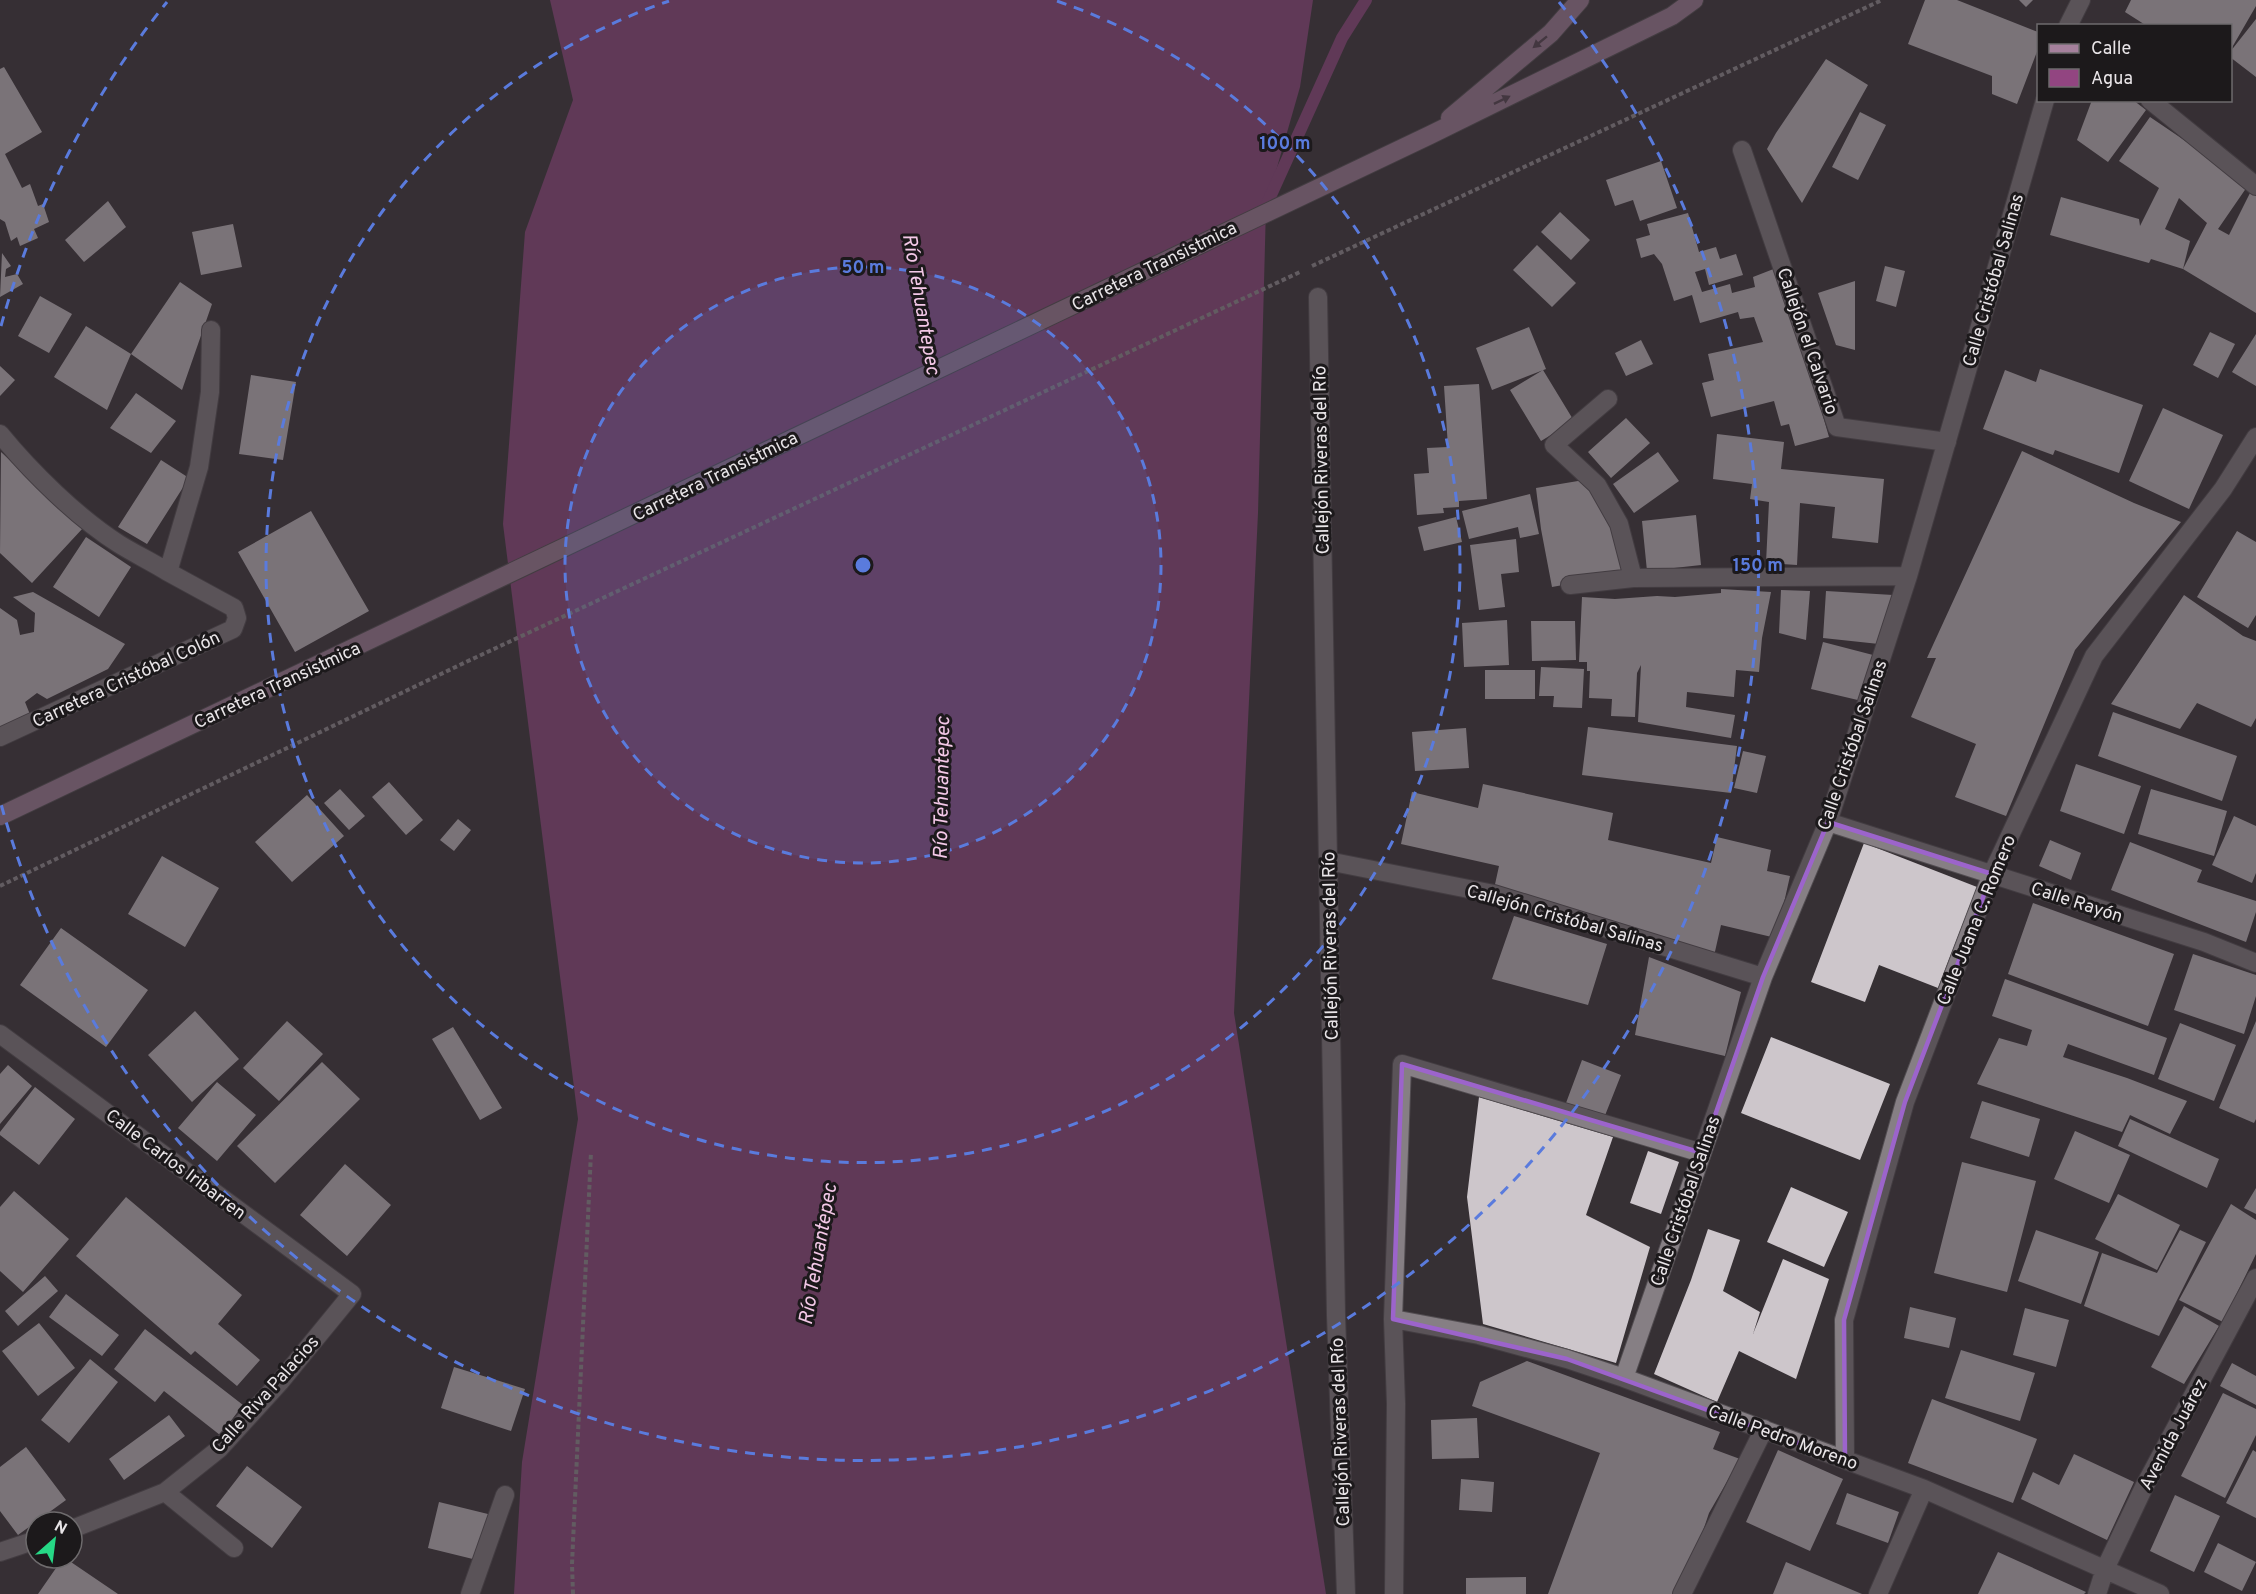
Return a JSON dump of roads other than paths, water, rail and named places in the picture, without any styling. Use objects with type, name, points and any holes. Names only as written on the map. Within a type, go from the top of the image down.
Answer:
[{"type":"main road","name":"Carretera Transistmica","points":[[1430,135],[1491,81],[1551,33],[1580,0]]},
{"type":"main road","name":"Carretera Transistmica","points":[[0,816],[1430,135],[1672,16],[1694,0]]},
{"type":"street","points":[[2069,24],[2081,0]]},
{"type":"street","name":"Calle Cristóbal Salinas","points":[[1624,1378],[1763,977],[1828,822],[1908,576],[2043,102]]},
{"type":"street","points":[[2152,102],[2256,186]]},
{"type":"street","name":"Callejón el Calvario","points":[[1742,150],[1837,427],[1947,442]]},
{"type":"street","name":"Callejón Riveras del Río","points":[[1318,297],[1336,1315],[1346,1594]]},
{"type":"street","points":[[0,434],[23,462],[91,524],[120,545],[168,572],[199,467],[210,392],[211,330]]},
{"type":"street","points":[[1608,399],[1554,445],[1596,485],[1619,524],[1633,578]]},
{"type":"street","name":"Calle Juana C. Romero","points":[[1845,1460],[1844,1320],[1905,1102],[1992,874],[2094,656],[2223,489],[2256,437]]},
{"type":"street","name":"Carretera Cristóbal Colón","points":[[0,737],[232,629],[237,618],[234,608],[168,572]]},
{"type":"street","points":[[1570,585],[1633,578],[1908,576]]},
{"type":"street","name":"Calle Rayón","points":[[1828,822],[2204,942],[2256,963]]},
{"type":"street","name":"Callejón Cristóbal Salinas","points":[[1328,861],[1494,894],[1763,977]]},
{"type":"street","name":"Calle Carlos Iribarren","points":[[0,1034],[352,1294]]},
{"type":"street","points":[[1394,1594],[1396,1404],[1393,1319],[1402,1064],[1702,1153]]},
{"type":"street","name":"Avenida Juárez","points":[[2097,1594],[2105,1569],[2144,1487],[2256,1278]]},
{"type":"street","name":"Calle Riva Palacios","points":[[84,1523],[165,1492],[219,1449],[280,1382],[352,1294]]},
{"type":"street","name":"Calle Pedro Moreno","points":[[1393,1319],[1479,1335],[1624,1378],[1923,1489],[2160,1594]]},
{"type":"street","points":[[1682,1594],[1764,1429]]},
{"type":"street","points":[[1878,1594],[1923,1489]]},
{"type":"street","points":[[165,1492],[234,1548]]},
{"type":"street","points":[[470,1594],[505,1494]]},
{"type":"street","points":[[0,1552],[24,1544]]},
{"type":"water","name":"Río Tehuantepec","points":[[550,0],[1313,0],[1300,87],[1266,206],[1258,513],[1234,1013],[1326,1594],[514,1594],[522,1462],[578,1119],[503,524],[525,232],[573,100]]},
{"type":"waterway","points":[[1259,216],[1266,206],[1342,38],[1366,0]]}]
